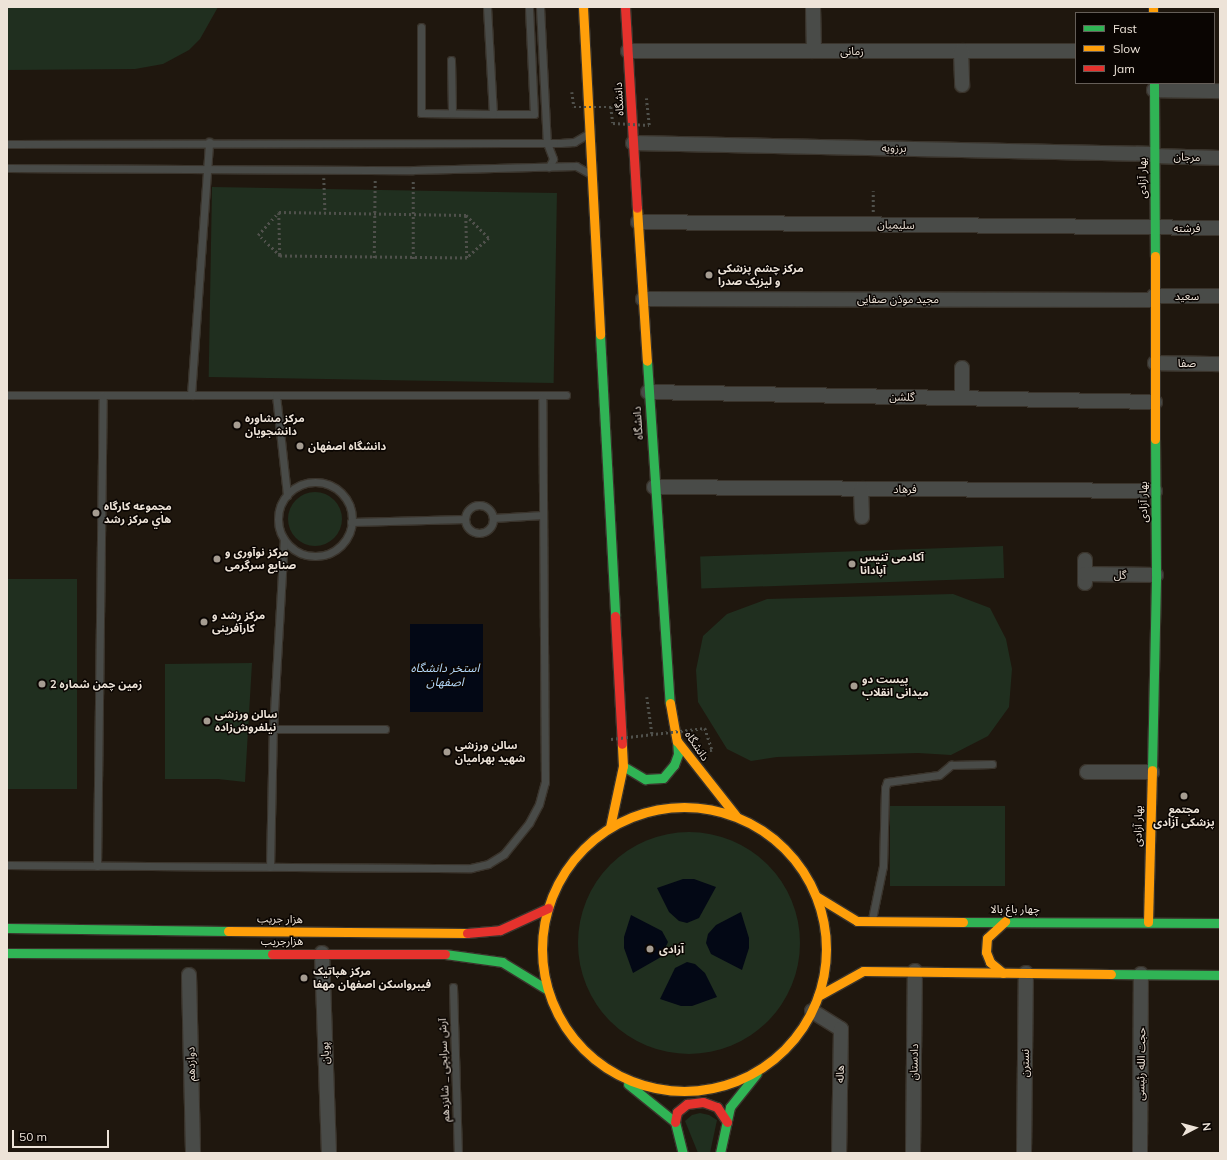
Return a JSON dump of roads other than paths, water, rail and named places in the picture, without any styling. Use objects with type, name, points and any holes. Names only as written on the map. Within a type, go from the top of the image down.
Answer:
[{"type":"main road","points":[[583,7],[623,766],[610,827]]},
{"type":"main road","name":"دانشگاه","points":[[625,7],[666,690],[677,741],[736,816]]},
{"type":"main road","name":"بهار آزادی","points":[[1148,922],[1156,575],[1154,86]]},
{"type":"main road","points":[[623,766],[646,778],[663,778],[674,765],[678,754],[677,741]]},
{"type":"main road","points":[[612,1071],[635,1082],[660,1089],[686,1091],[712,1089],[737,1081],[760,1069],[781,1053],[798,1034],[812,1011],[818,996],[824,972],[826,946],[824,921],[816,896],[803,870],[784,848],[762,829],[736,816],[710,808],[684,806],[659,808],[633,815],[610,827],[589,843],[572,862],[558,884],[548,908],[543,936],[543,963],[548,990],[558,1015],[573,1037],[590,1056],[612,1071],[675,1122]]},
{"type":"main road","name":"چهار باغ بالا","points":[[816,896],[857,921],[1220,923]]},
{"type":"main road","name":"هزار جریب","points":[[7,928],[228,942],[454,934],[500,930],[548,908]]},
{"type":"main road","points":[[1003,973],[990,962],[986,952],[987,938],[995,928],[1005,921]]},
{"type":"main road","name":"هزارجریب","points":[[7,953],[228,942],[322,953],[451,954],[502,962],[548,990]]},
{"type":"main road","points":[[818,996],[863,971],[1220,975]]},
{"type":"main road","points":[[720,1153],[730,1107],[760,1069]]},
{"type":"main road","points":[[683,1153],[675,1122],[677,1112],[688,1104],[703,1102],[717,1107],[727,1122]]},
{"type":"street","points":[[813,7],[814,51]]},
{"type":"street","name":"زمانی","points":[[628,51],[1075,51]]},
{"type":"street","points":[[961,51],[962,85]]},
{"type":"street","points":[[1154,86],[1220,91]]},
{"type":"street","name":"برزویه","points":[[633,143],[1154,155]]},
{"type":"street","name":"مرجان","points":[[1154,155],[1220,158]]},
{"type":"street","name":"سلیمیان","points":[[638,222],[1154,228]]},
{"type":"street","name":"فرشته","points":[[1154,228],[1220,228]]},
{"type":"street","name":"سعید","points":[[1154,298],[1220,296]]},
{"type":"street","name":"مجید موذن صفایی","points":[[643,299],[1154,298]]},
{"type":"street","name":"صفا","points":[[1155,363],[1220,364]]},
{"type":"street","points":[[962,368],[962,398]]},
{"type":"street","name":"گلشن","points":[[648,392],[1155,402]]},
{"type":"street","name":"فرهاد","points":[[654,487],[1156,491]]},
{"type":"street","points":[[861,489],[862,517]]},
{"type":"street","name":"گل","points":[[1085,560],[1085,579],[1156,575]]},
{"type":"street","points":[[1087,772],[1152,772]]},
{"type":"street","name":"پویان","points":[[322,953],[329,1153]]},
{"type":"street","name":"دادستان","points":[[912,1153],[915,972]]},
{"type":"street","name":"نسترن","points":[[1024,1153],[1026,973]]},
{"type":"street","name":"حجت الله رئیسی","points":[[1140,1153],[1141,974]]},
{"type":"street","name":"دوازدهم","points":[[189,975],[193,1153]]},
{"type":"street","name":"هاله","points":[[812,1011],[841,1029],[839,1153]]},
{"type":"lane","points":[[487,7],[493,114]]},
{"type":"lane","points":[[421,27],[421,113],[534,114],[529,7]]},
{"type":"lane","points":[[540,7],[547,142],[553,159],[549,167]]},
{"type":"lane","points":[[451,60],[452,113]]},
{"type":"lane","points":[[7,144],[209,142],[574,142],[590,130]]},
{"type":"lane","points":[[191,395],[209,142]]},
{"type":"lane","points":[[7,168],[413,170],[576,166],[586,170],[592,178]]},
{"type":"lane","points":[[7,395],[566,396]]},
{"type":"lane","points":[[97,866],[103,395]]},
{"type":"lane","points":[[276,395],[287,495],[278,516],[278,526],[284,539],[293,549],[302,554],[314,556],[325,555],[344,542],[351,522],[346,500],[329,485],[316,482],[303,484],[287,495]]},
{"type":"lane","points":[[7,865],[471,868],[488,864],[504,854],[518,839],[540,804],[546,782],[542,396]]},
{"type":"lane","points":[[477,505],[485,507],[493,518],[489,529],[480,533],[468,529],[464,519],[468,510],[477,505]]},
{"type":"lane","points":[[493,518],[543,516]]},
{"type":"lane","points":[[351,522],[464,519]]},
{"type":"lane","points":[[270,867],[273,729],[284,539]]},
{"type":"lane","points":[[273,729],[385,729]]},
{"type":"lane","points":[[872,921],[883,866],[885,788],[887,782],[939,775],[951,766],[992,764]]},
{"type":"lane","name":"آرش سرابچی _ شانزدهم","points":[[453,986],[458,1153]]},
{"type":"water","name":"استخر دانشگاه اصفهان","points":[[410,624],[483,624],[483,712],[410,712]]},
{"type":"water","points":[[683,879],[694,879],[716,887],[699,918],[687,923],[679,921],[669,912],[657,888]]},
{"type":"water","points":[[741,912],[749,938],[749,948],[742,970],[711,954],[706,943],[708,934],[716,925]]},
{"type":"water","points":[[631,915],[662,931],[668,942],[661,957],[633,973],[624,948],[624,937]]},
{"type":"water","points":[[687,962],[695,964],[705,973],[717,997],[692,1006],[681,1006],[660,999],[675,968]]},
{"type":"place","name":"مرکز چشم پزشکی و لیزیک صدرا","points":[[709,275]]},
{"type":"place","name":"مرکز مشاوره دانشجویان","points":[[237,425]]},
{"type":"place","name":"دانشگاه اصفهان","points":[[300,446]]},
{"type":"place","name":"مجموعه کارگاه هاي مرکز رشد","points":[[96,513]]},
{"type":"place","name":"مرکز نوآوری و صنایع سرگرمی","points":[[217,559]]},
{"type":"place","name":"آکادمی تنیس آپادانا","points":[[852,564]]},
{"type":"place","name":"مرکز رشد و کارآفرینی","points":[[204,622]]},
{"type":"place","name":"زمین چمن شماره 2","points":[[42,684]]},
{"type":"place","name":"پیست دو میدانی انقلاب","points":[[854,686]]},
{"type":"place","name":"سالن ورزشی نیلفروش‌زاده","points":[[207,721]]},
{"type":"place","name":"سالن ورزشی شهید بهرامیان","points":[[447,752]]},
{"type":"place","name":"مجتمع پزشکی آزادی","points":[[1184,796]]},
{"type":"place","name":"آزادی","points":[[650,949]]},
{"type":"place","name":"مرکز هپاتیک فیبرواسکن اصفهان مهفا","points":[[304,978]]}]
